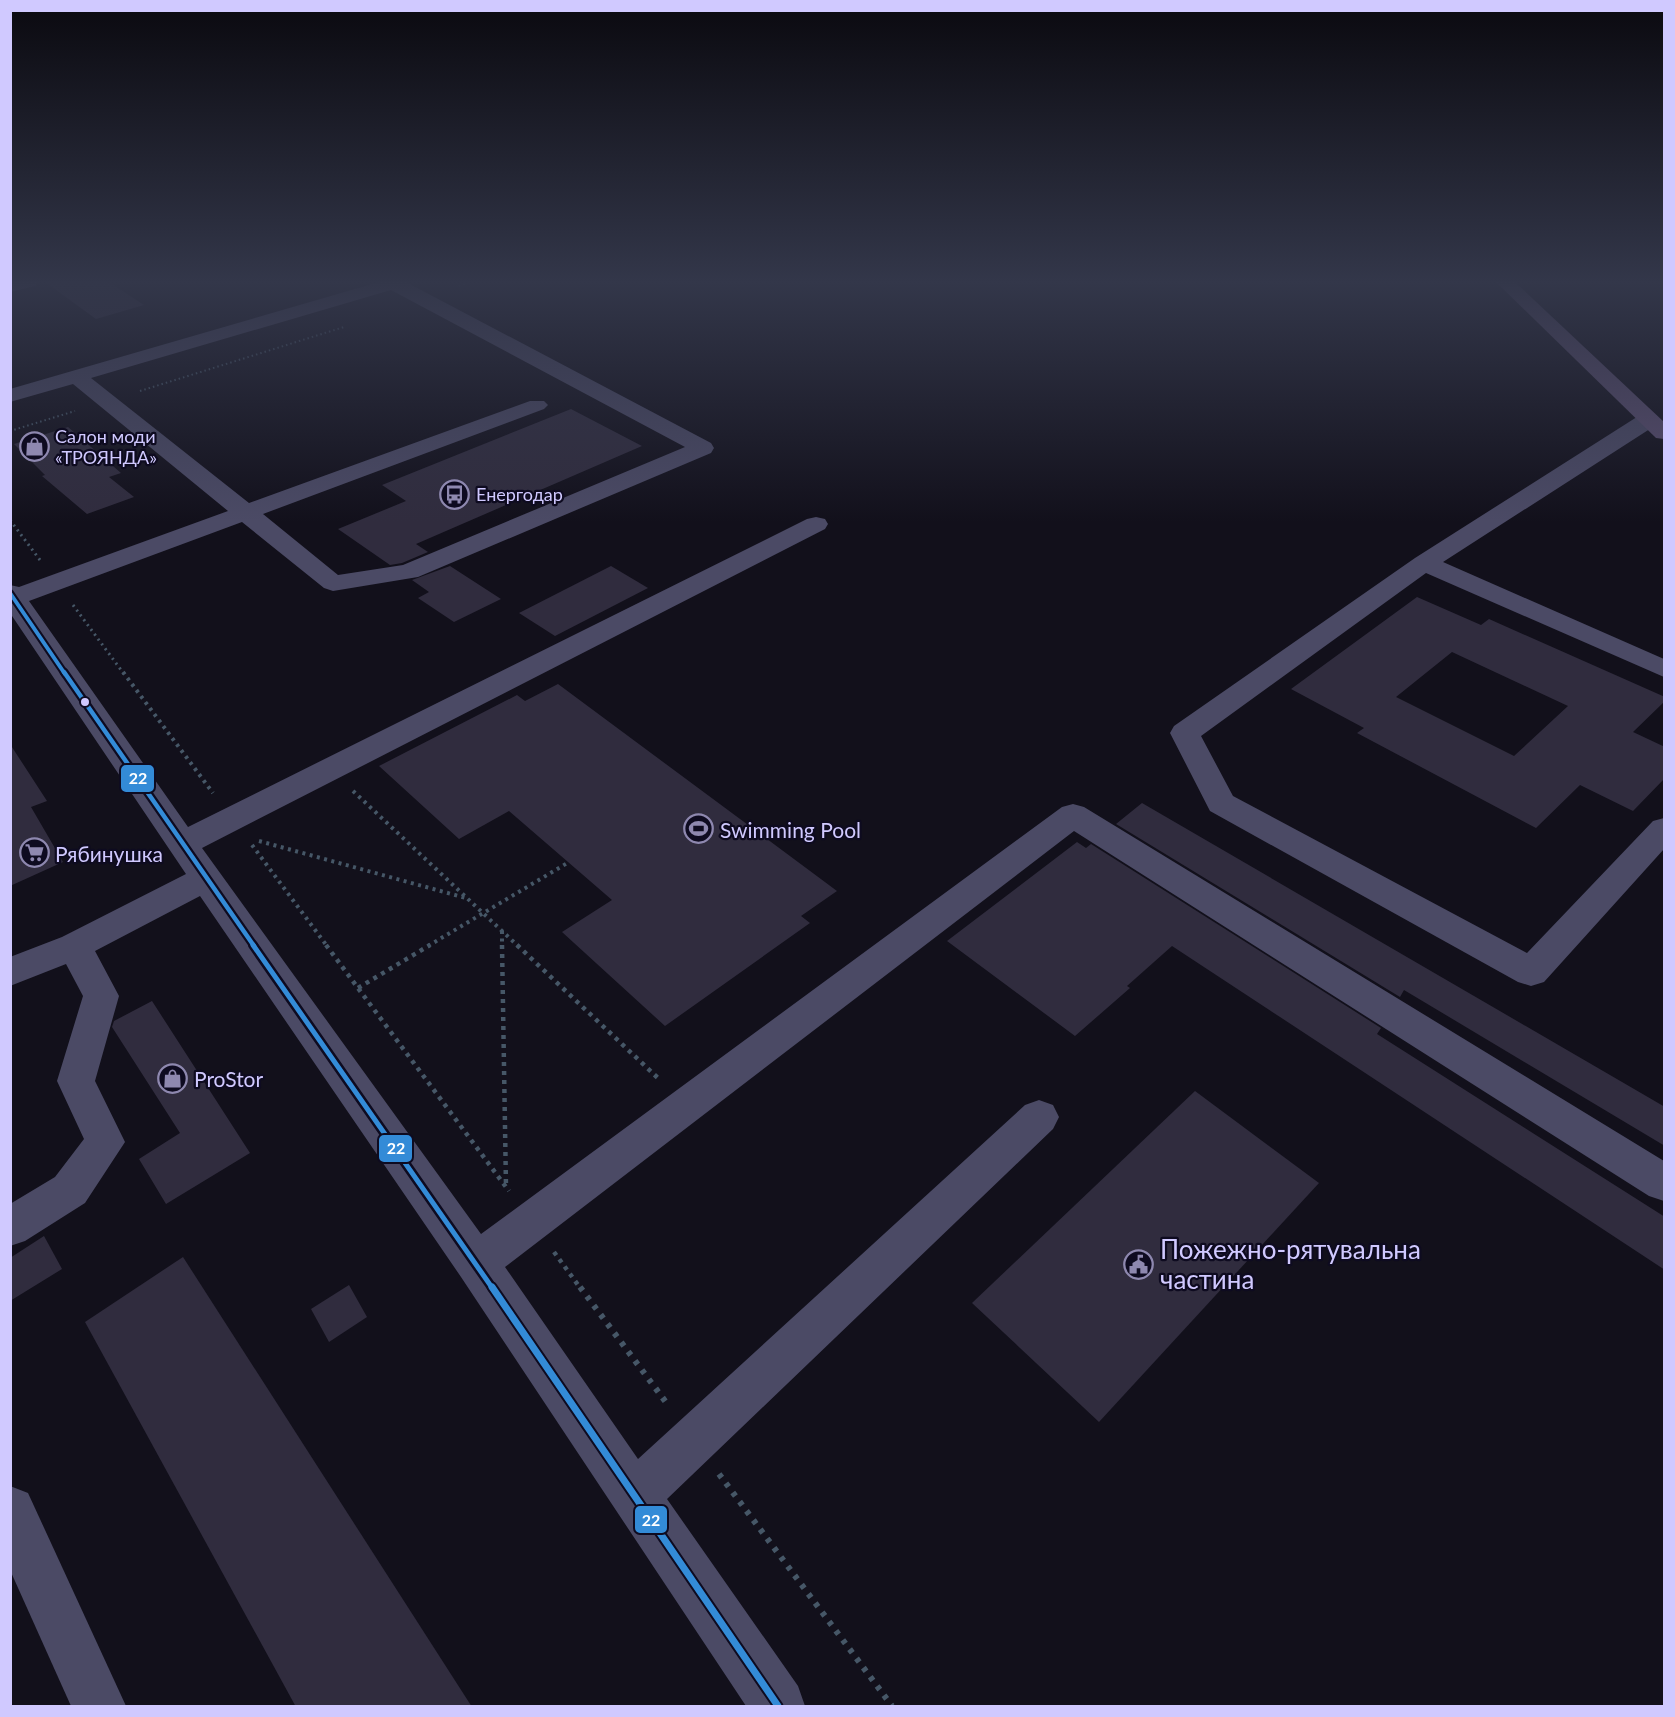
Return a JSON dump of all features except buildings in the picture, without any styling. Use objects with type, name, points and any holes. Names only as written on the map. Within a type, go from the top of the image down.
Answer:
[{"type":"main road","points":[[1588,362],[1656,427]]},
{"type":"street","points":[[10,396],[127,362]]},
{"type":"street","points":[[77,377],[333,583],[409,573],[703,448],[541,362]]},
{"type":"street","points":[[537,405],[56,583],[12,596],[182,844],[476,1263],[778,1707]]},
{"type":"street","points":[[1656,427],[1424,562],[1185,733],[1221,803],[1531,972],[1665,829]]},
{"type":"street","points":[[182,844],[816,524]]},
{"type":"street","points":[[1424,562],[1665,669]]},
{"type":"street","points":[[476,1263],[1073,815],[1665,1183]]},
{"type":"street","points":[[10,972],[74,946],[206,878]]},
{"type":"street","points":[[10,1227],[70,1190],[105,1142],[76,1081],[101,996],[74,946]]},
{"type":"street","points":[[634,1496],[1039,1117]]},
{"type":"street","points":[[17,1546],[99,1707]]},
{"type":"path","points":[[10,431],[231,362]]},
{"type":"path","points":[[10,520],[232,819]]},
{"type":"path","points":[[331,769],[686,1106]]},
{"type":"path","points":[[467,898],[247,838],[892,1707]]},
{"type":"path","points":[[358,988],[569,862]]},
{"type":"path","points":[[502,931],[506,1188]]},
{"type":"transit line","name":"22","points":[[10,593],[206,878],[476,1263],[778,1706]]},
{"type":"place","name":"Салон моди «ТРОЯНДА»","points":[[34,446]]},
{"type":"place","name":"Енергодар","points":[[455,494]]},
{"type":"place","name":"Swimming Pool","points":[[699,829]]},
{"type":"place","name":"Рябинушка","points":[[34,853]]},
{"type":"place","name":"ProStor","points":[[173,1078]]},
{"type":"place","name":"Пожежно-рятувальна частина","points":[[1139,1264]]}]
